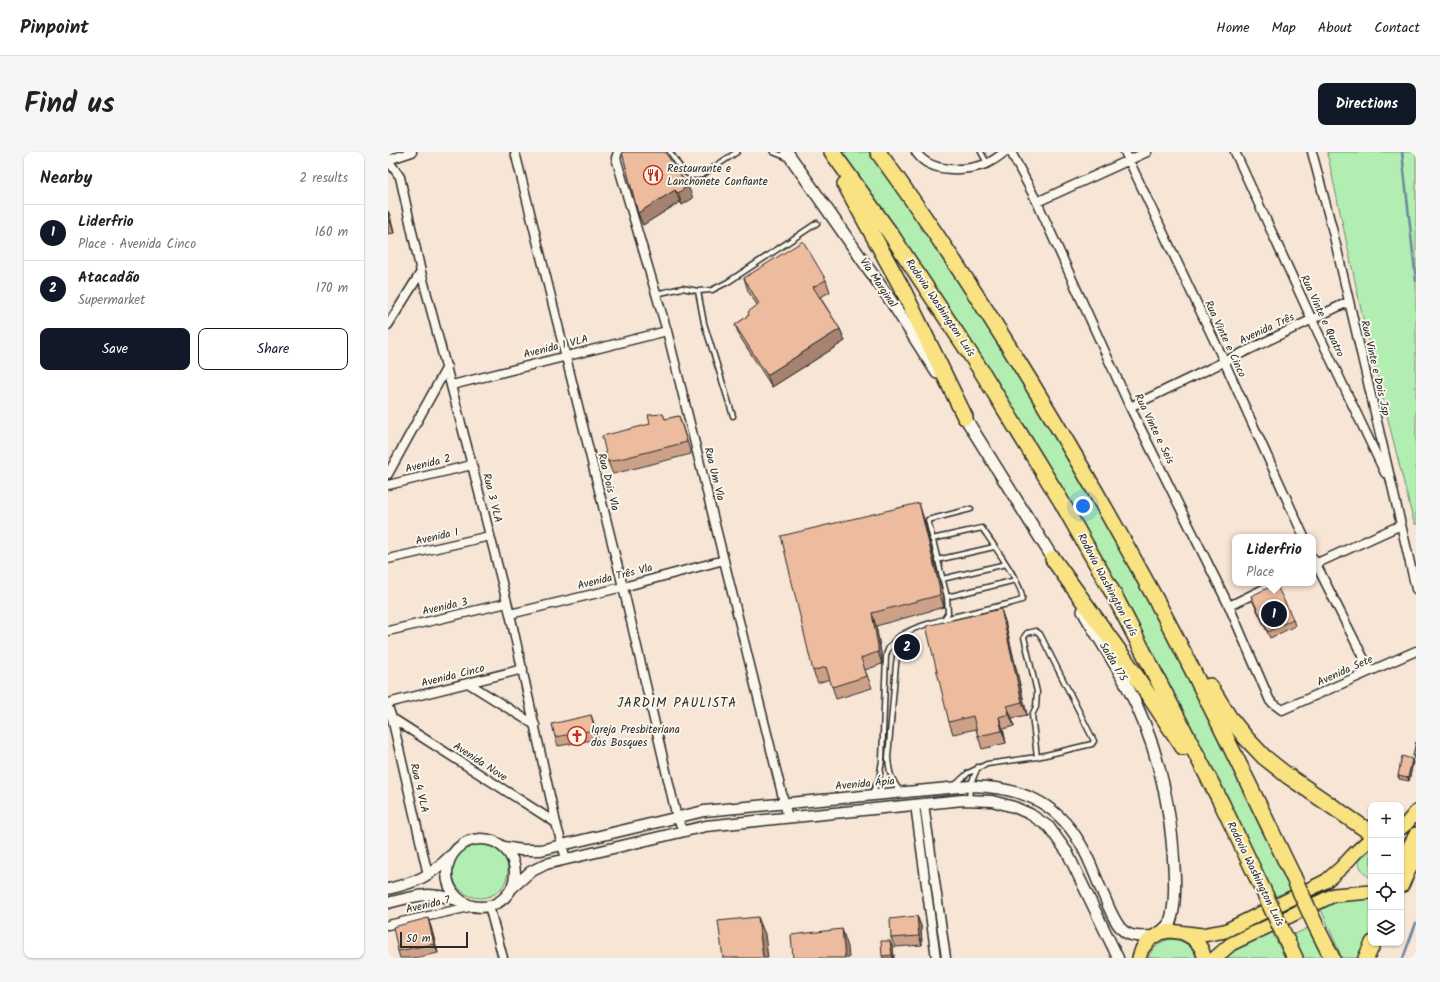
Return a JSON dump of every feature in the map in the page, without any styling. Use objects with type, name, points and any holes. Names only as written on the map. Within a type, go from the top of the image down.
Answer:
[{"type":"highway","points":[[827,152],[903,290],[965,417]]},
{"type":"highway","name":"Rodovia Washington Luís","points":[[832,152],[890,233],[982,372],[1062,501],[1112,593],[1222,804],[1295,958]]},
{"type":"highway","points":[[878,152],[979,299],[1061,434],[1155,598],[1229,717],[1264,757],[1288,776],[1368,831]]},
{"type":"highway","points":[[1053,559],[1124,658],[1222,804]]},
{"type":"highway","points":[[1155,598],[1203,691],[1294,876],[1332,958]]},
{"type":"highway","points":[[1404,878],[1416,852]]},
{"type":"highway","points":[[1366,958],[1372,946]]},
{"type":"main road","name":"Via Marginal","points":[[790,156],[891,301],[965,417]]},
{"type":"main road","name":"Saída 175","points":[[965,417],[1053,559],[1126,684],[1138,709],[1154,751],[1173,837],[1175,891],[1172,914],[1168,925],[1158,934]]},
{"type":"main road","points":[[1404,826],[1416,812]]},
{"type":"main road","points":[[1404,856],[1416,834]]},
{"type":"main road","points":[[1139,958],[1142,949],[1150,939],[1158,934],[1170,931],[1202,935],[1225,932],[1326,881],[1368,842]]},
{"type":"main road","points":[[1215,958],[1231,944],[1334,895],[1368,892]]},
{"type":"main road","points":[[1179,932],[1190,936],[1199,944],[1204,954],[1204,958]]},
{"type":"street","points":[[388,160],[412,152]]},
{"type":"street","name":"Rua Dois Vla","points":[[515,152],[623,587],[677,818],[684,831]]},
{"type":"street","name":"Rua Um Vla","points":[[618,152],[616,158],[666,331],[788,818]]},
{"type":"street","points":[[916,152],[932,165],[953,170],[987,163],[1005,152]]},
{"type":"street","name":"Rua Vinte e Seis","points":[[1011,152],[1037,202],[1130,407],[1230,606],[1270,701],[1282,710]]},
{"type":"street","name":"Rua Vinte e Cinco","points":[[1125,152],[1224,362],[1303,534]]},
{"type":"street","points":[[1037,202],[1147,152]]},
{"type":"street","name":"Rua Vinte e Quatro","points":[[1235,152],[1312,320],[1392,488]]},
{"type":"street","name":"Rua Vinte e Dois Jsp","points":[[1312,152],[1332,228],[1416,589]]},
{"type":"street","name":"Rua 3 VLA","points":[[388,160],[400,177],[421,272],[452,385],[508,603],[556,823],[566,859]]},
{"type":"street","points":[[388,325],[421,272]]},
{"type":"street","name":"Avenida Três","points":[[1130,407],[1348,302]]},
{"type":"street","name":"Avenida 1 VLA","points":[[452,385],[666,331]]},
{"type":"street","points":[[388,474],[446,367]]},
{"type":"street","name":"Avenida 2","points":[[388,485],[472,465]]},
{"type":"street","points":[[1316,561],[1401,525]]},
{"type":"street","name":"Avenida 1","points":[[388,559],[490,536]]},
{"type":"street","name":"Avenida Três Vla","points":[[510,614],[623,587],[724,560]]},
{"type":"street","points":[[1316,566],[1370,671]]},
{"type":"street","points":[[1230,606],[1270,586]]},
{"type":"street","name":"Avenida 3","points":[[388,631],[508,603]]},
{"type":"street","name":"Avenida Sete","points":[[1282,710],[1416,651]]},
{"type":"street","name":"Avenida Cinco","points":[[388,704],[523,669]]},
{"type":"street","points":[[468,683],[535,725]]},
{"type":"street","name":"Rua 4 VLA","points":[[388,707],[392,718],[428,875]]},
{"type":"street","name":"Avenida Nove","points":[[392,718],[556,823]]},
{"type":"street","name":"Avenida Ápia","points":[[504,848],[541,850],[704,811],[970,786],[993,786],[1036,799],[1057,814],[1070,828],[1081,844],[1115,919],[1124,932],[1133,937],[1158,934]]},
{"type":"street","points":[[388,903],[420,894],[438,894],[474,906],[489,906],[504,898],[512,888],[530,872],[546,864],[706,826],[920,805],[969,801],[992,801],[1014,807],[1030,814],[1049,827],[1067,852],[1118,958]]},
{"type":"street","points":[[920,805],[936,958]]},
{"type":"street","points":[[920,805],[946,958]]},
{"type":"street","points":[[388,889],[416,882],[428,875],[463,844],[479,839],[495,841],[511,856],[515,866],[515,877],[512,888]]},
{"type":"street","points":[[454,851],[449,862],[447,873],[448,879],[449,884],[455,894],[464,902]]},
{"type":"street","name":"Avenida 7","points":[[388,925],[474,906]]},
{"type":"street","points":[[489,906],[503,958]]},
{"type":"lane","points":[[670,152],[684,172],[695,176],[702,175],[737,152]]},
{"type":"lane","points":[[773,152],[790,156]]},
{"type":"lane","points":[[982,152],[987,163]]},
{"type":"lane","points":[[656,294],[682,288],[712,290],[728,282],[817,223]]},
{"type":"lane","points":[[698,290],[704,323],[733,416]]},
{"type":"lane","points":[[944,619],[948,613],[947,597],[928,520],[971,509]]},
{"type":"lane","points":[[871,796],[878,779],[882,760],[886,656],[890,645],[900,635],[944,619],[1022,600],[1023,595],[1016,580],[982,528],[932,539]]},
{"type":"lane","points":[[937,560],[994,547]]},
{"type":"lane","points":[[942,579],[1006,564]]},
{"type":"lane","points":[[947,597],[1016,580]]},
{"type":"lane","points":[[950,788],[968,773],[987,764],[1038,757],[1092,744],[1094,741],[1040,634],[1036,631],[1027,633],[1024,637],[1037,692],[1036,707],[1032,715],[1038,757]]},
{"type":"lane","points":[[900,635],[888,757],[889,770],[893,782],[902,793]]},
{"type":"lane","points":[[969,801],[970,786],[978,767]]},
{"type":"green space","points":[[840,152],[871,152],[951,269],[1027,389],[1100,512],[1168,636],[1216,730],[1291,890],[1276,896],[1270,887],[1268,887],[1177,703]]},
{"type":"green space","points":[[1327,152],[1416,152],[1416,525],[1413,519],[1366,332]]},
{"type":"green space","points":[[480,842],[491,845],[500,850],[505,859],[508,870],[505,881],[500,890],[491,895],[480,898],[469,895],[460,890],[455,881],[452,870],[455,859],[460,850],[469,845]]},
{"type":"green space","points":[[1368,848],[1368,876],[1359,864],[1359,857]]},
{"type":"green space","points":[[1368,898],[1368,941],[1359,958],[1342,958],[1320,907],[1338,900]]},
{"type":"green space","points":[[1310,927],[1324,958],[1301,958],[1291,936]]},
{"type":"green space","points":[[1271,930],[1285,958],[1224,958],[1235,948]]},
{"type":"green space","points":[[1172,939],[1181,941],[1188,945],[1193,950],[1197,958],[1148,958],[1152,950],[1157,945]]},
{"type":"building","name":"Restaurante e Lanchonete Confiante","points":[[622,152],[665,152],[688,186],[678,193],[675,190],[638,213]]},
{"type":"building","points":[[803,241],[826,280],[813,287],[840,329],[767,375],[735,325],[749,315],[748,312],[759,304],[744,278]]},
{"type":"building","points":[[663,414],[665,419],[679,416],[687,442],[608,462],[602,436],[650,424],[648,415]]},
{"type":"building","points":[[919,503],[939,585],[940,595],[872,613],[878,652],[861,658],[867,676],[832,687],[826,667],[813,671],[781,536]]},
{"type":"building","points":[[1272,586],[1277,586],[1293,619],[1268,632],[1251,596]]},
{"type":"building","points":[[1001,609],[1022,702],[1007,706],[1009,714],[999,717],[1002,731],[978,736],[973,716],[949,722],[926,626]]},
{"type":"building","points":[[591,715],[595,730],[555,737],[552,724]]},
{"type":"building","points":[[1416,742],[1416,756],[1413,756]]},
{"type":"building","points":[[1402,756],[1412,759],[1408,778],[1398,776]]},
{"type":"building","points":[[917,916],[919,936],[891,938],[890,919]]},
{"type":"building","points":[[758,917],[763,958],[723,958],[718,921]]},
{"type":"building","points":[[428,918],[434,944],[398,951],[393,927]]},
{"type":"building","points":[[842,929],[845,958],[793,958],[791,935]]},
{"type":"building","points":[[881,941],[890,941],[892,955],[882,956]]},
{"type":"waterway","points":[[1402,152],[1416,281]]},
{"type":"waterway","points":[[1403,958],[1416,923]]},
{"type":"place","name":"Restaurante e Lanchonete Confiante","points":[[653,175]]},
{"type":"place","name":"Liderfrio","points":[[1274,614]]},
{"type":"place","name":"Atacadão","points":[[907,647]]},
{"type":"place","name":"Igreja Presbiteriana dos Bosques","points":[[577,736]]},
{"type":"district","name":"JARDIM PAULISTA","points":[[677,703]]}]
